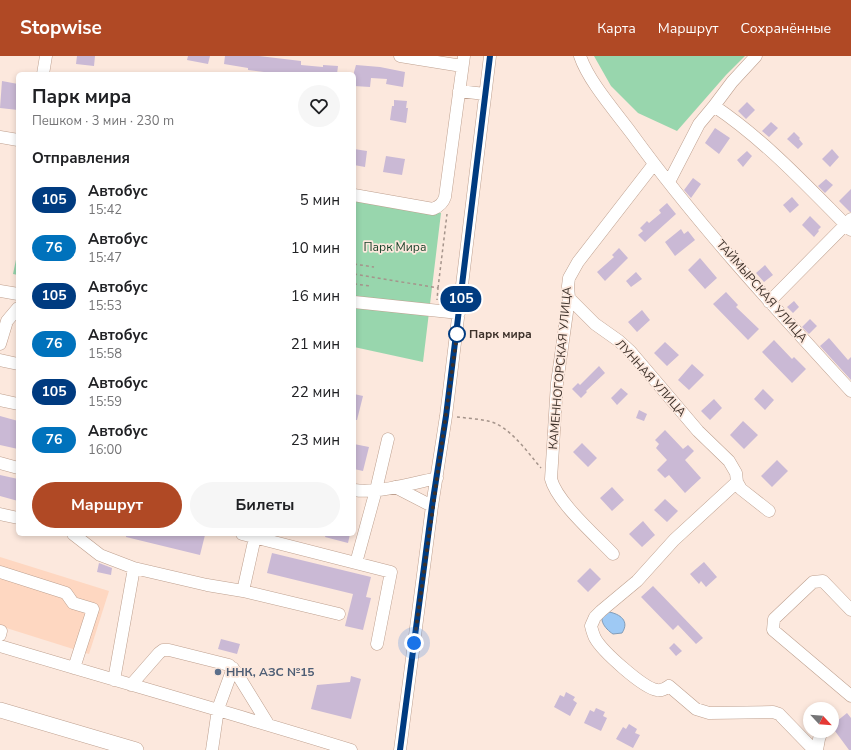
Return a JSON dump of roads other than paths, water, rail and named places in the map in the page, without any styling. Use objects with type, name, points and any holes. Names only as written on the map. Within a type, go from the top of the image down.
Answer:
[{"type":"main road","points":[[0,710],[136,750]]},
{"type":"street","points":[[43,72],[46,56]]},
{"type":"street","points":[[356,196],[438,205],[446,197],[463,61],[400,56]]},
{"type":"street","points":[[400,750],[432,506],[446,416],[490,56]]},
{"type":"street","name":"ТАЙМЫРСКАЯ УЛИЦА","points":[[580,56],[584,66],[603,95],[654,164],[769,302],[851,391]]},
{"type":"street","points":[[672,186],[699,124],[732,82],[756,56]]},
{"type":"street","points":[[459,91],[485,94]]},
{"type":"street","points":[[714,106],[733,119],[788,166],[849,224],[769,302]]},
{"type":"street","points":[[0,137],[16,140]]},
{"type":"street","name":"КАМЕННОГОРСКАЯ УЛИЦА","points":[[613,554],[562,500],[553,486],[551,478],[557,383],[569,298],[569,278],[578,262],[654,164]]},
{"type":"street","points":[[0,291],[16,294]]},
{"type":"street","name":"ЛУННАЯ УЛИЦА","points":[[569,298],[595,324],[624,345],[698,431],[729,461],[736,473],[737,482]]},
{"type":"street","points":[[356,302],[459,313]]},
{"type":"street","points":[[0,344],[7,321],[16,310]]},
{"type":"street","points":[[0,360],[16,364]]},
{"type":"street","points":[[0,400],[16,404]]},
{"type":"street","points":[[356,563],[388,439]]},
{"type":"street","points":[[0,463],[16,467]]},
{"type":"street","points":[[356,490],[395,488],[437,478]]},
{"type":"street","points":[[769,511],[741,489],[737,482],[674,540],[637,581],[601,611],[593,621],[591,626],[592,633],[603,648],[645,685],[658,690],[664,690],[669,686],[696,708],[709,713],[773,712],[779,714],[815,750],[819,738]]},
{"type":"street","points":[[395,488],[432,506]]},
{"type":"street","points":[[0,514],[16,518]]},
{"type":"street","points":[[76,536],[100,555],[134,568],[207,585],[243,590],[340,614]]},
{"type":"street","points":[[251,536],[391,572],[377,644]]},
{"type":"street","points":[[243,590],[255,537]]},
{"type":"street","points":[[114,680],[134,568]]},
{"type":"street","points":[[0,572],[66,593],[73,603],[93,609],[74,668]]},
{"type":"street","points":[[851,610],[824,581],[813,582],[774,619],[773,630],[851,696]]},
{"type":"street","points":[[0,646],[218,709],[351,750]]},
{"type":"street","points":[[131,685],[159,653],[164,650],[229,666],[233,668],[268,724]]},
{"type":"street","points":[[212,750],[218,709],[233,668]]},
{"type":"water","points":[[609,612],[617,614],[623,619],[625,625],[622,633],[613,634],[603,623],[603,616]]},
{"type":"place","name":"Парк мира","points":[[457,334]]},
{"type":"place","name":"ННК, АЗС №15","points":[[218,672]]},
{"type":"park label","name":"Парк Мира","points":[[395,247]]}]
